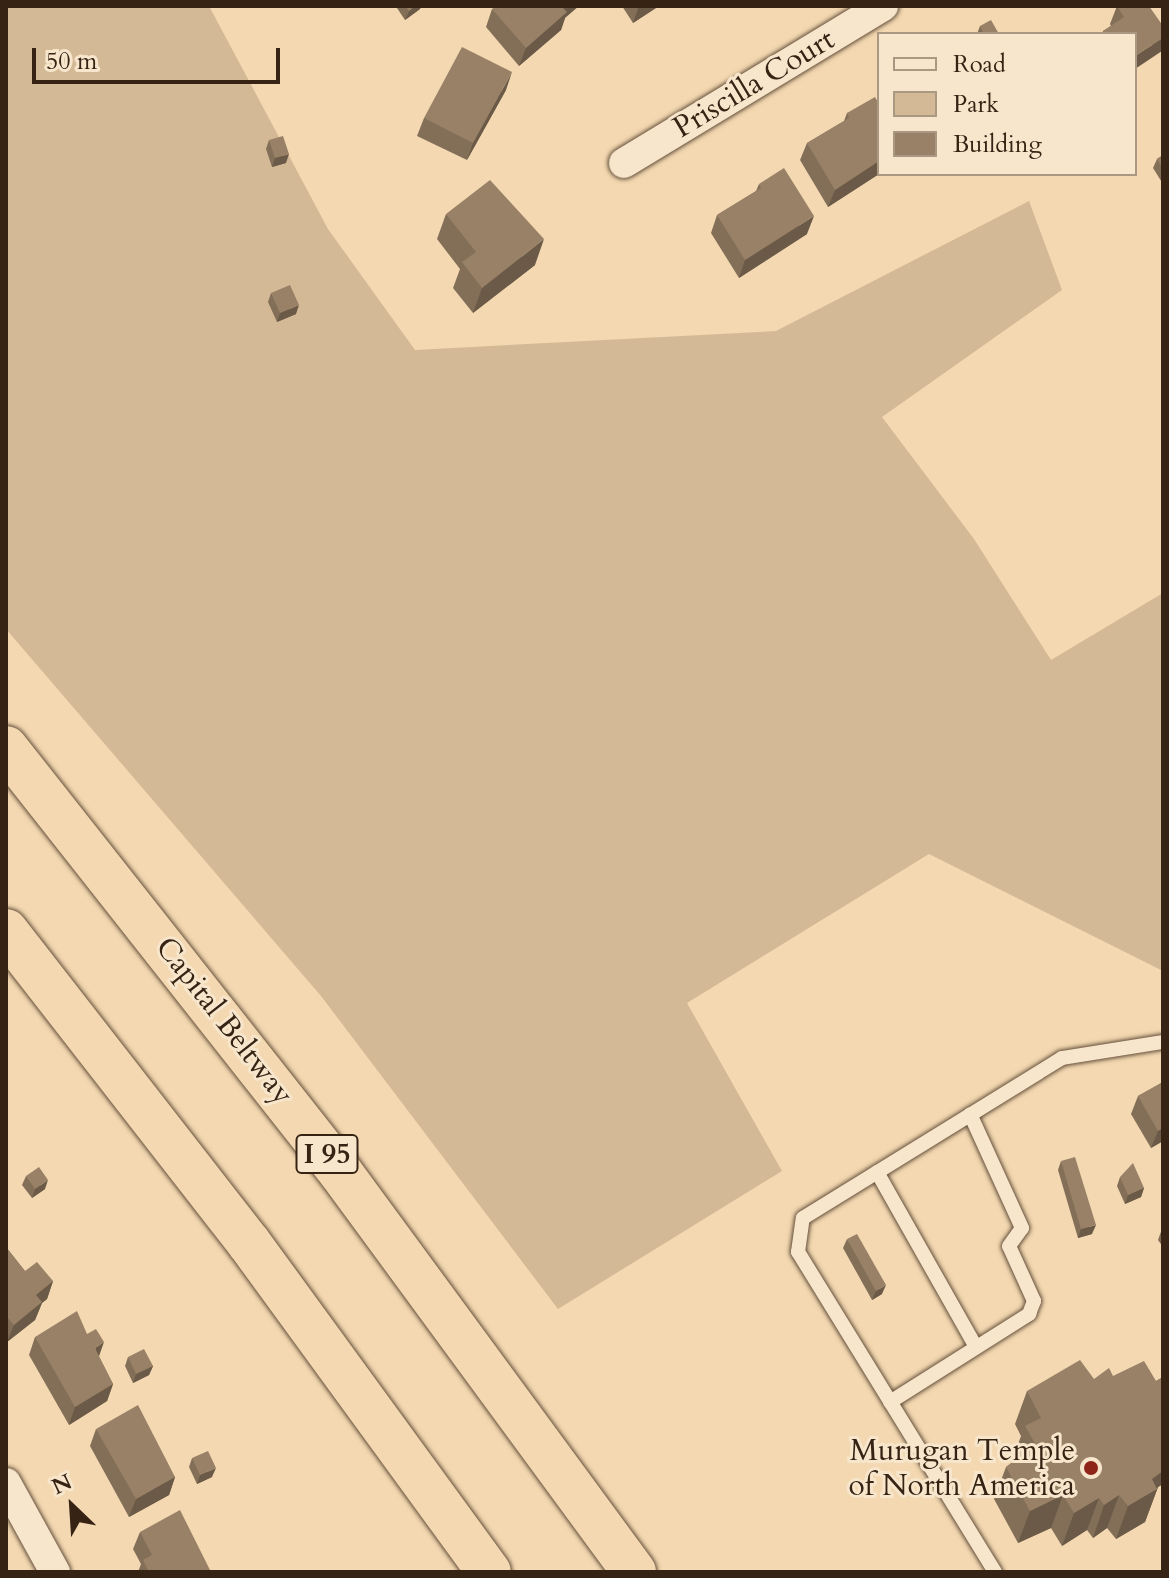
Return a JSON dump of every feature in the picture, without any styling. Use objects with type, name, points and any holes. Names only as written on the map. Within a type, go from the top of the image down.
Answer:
[{"type":"highway","name":"Capital Beltway","points":[[6,748],[341,1173],[634,1572]]},
{"type":"highway","points":[[6,931],[249,1243],[489,1572]]},
{"type":"street","name":"Priscilla Court","points":[[624,163],[883,6]]},
{"type":"street","points":[[6,1483],[55,1572]]},
{"type":"lane","points":[[995,1572],[798,1252],[803,1218],[1062,1058],[1163,1042]]},
{"type":"lane","points":[[890,1402],[1029,1314],[1034,1301],[1009,1246],[1022,1228],[970,1114]]},
{"type":"lane","points":[[877,1172],[976,1347]]},
{"type":"green space","points":[[6,6],[209,6],[328,229],[415,350],[776,331],[1029,201],[1062,290],[882,417],[974,539],[1051,660],[1163,593],[1163,971],[929,854],[687,1003],[782,1171],[558,1309],[321,996],[6,629]]},
{"type":"building","points":[[496,6],[565,6],[563,8],[567,12],[526,48],[492,9]]},
{"type":"building","points":[[1117,6],[1149,6],[1163,26],[1163,38],[1137,55],[1137,32],[1103,31],[1124,17]]},
{"type":"building","points":[[991,20],[998,32],[983,32],[980,26]]},
{"type":"building","points":[[462,47],[512,72],[473,143],[424,118]]},
{"type":"building","points":[[875,97],[877,162],[835,190],[807,143],[849,118],[847,113]]},
{"type":"building","points":[[283,136],[289,154],[275,158],[269,140]]},
{"type":"building","points":[[1163,155],[1163,169],[1157,159]]},
{"type":"building","points":[[784,168],[814,216],[745,260],[717,215],[761,188],[759,184]]},
{"type":"building","points":[[490,180],[544,239],[482,288],[462,262],[476,252],[446,214]]},
{"type":"building","points":[[290,285],[299,305],[280,313],[271,293]]},
{"type":"building","points":[[1163,1082],[1163,1128],[1158,1131],[1138,1096]]},
{"type":"building","points":[[1075,1157],[1096,1225],[1081,1229],[1061,1161]]},
{"type":"building","points":[[1133,1163],[1144,1188],[1128,1195],[1120,1177]]},
{"type":"building","points":[[39,1167],[48,1180],[35,1189],[26,1176]]},
{"type":"building","points":[[857,1234],[886,1285],[876,1291],[847,1239]]},
{"type":"building","points":[[6,1247],[25,1271],[37,1262],[53,1281],[36,1295],[42,1302],[14,1325],[6,1316]]},
{"type":"building","points":[[77,1311],[87,1334],[96,1329],[104,1342],[95,1348],[113,1384],[75,1407],[35,1337]]},
{"type":"building","points":[[144,1349],[153,1366],[136,1374],[128,1357]]},
{"type":"building","name":"Murugan Temple of North America","points":[[1080,1360],[1094,1379],[1109,1368],[1113,1376],[1144,1361],[1156,1381],[1163,1377],[1163,1471],[1152,1479],[1157,1489],[1128,1506],[1119,1495],[1104,1505],[1099,1498],[1074,1513],[1063,1495],[1030,1511],[1006,1467],[1036,1445],[1025,1426],[1041,1418],[1027,1391]]},
{"type":"building","points":[[138,1405],[175,1477],[136,1499],[96,1429]]},
{"type":"building","points":[[208,1451],[216,1468],[200,1475],[192,1458]]},
{"type":"building","points":[[180,1510],[211,1572],[149,1572],[143,1560],[152,1555],[140,1532]]},
{"type":"place","name":"Murugan Temple of North America","points":[[1091,1468]]}]
